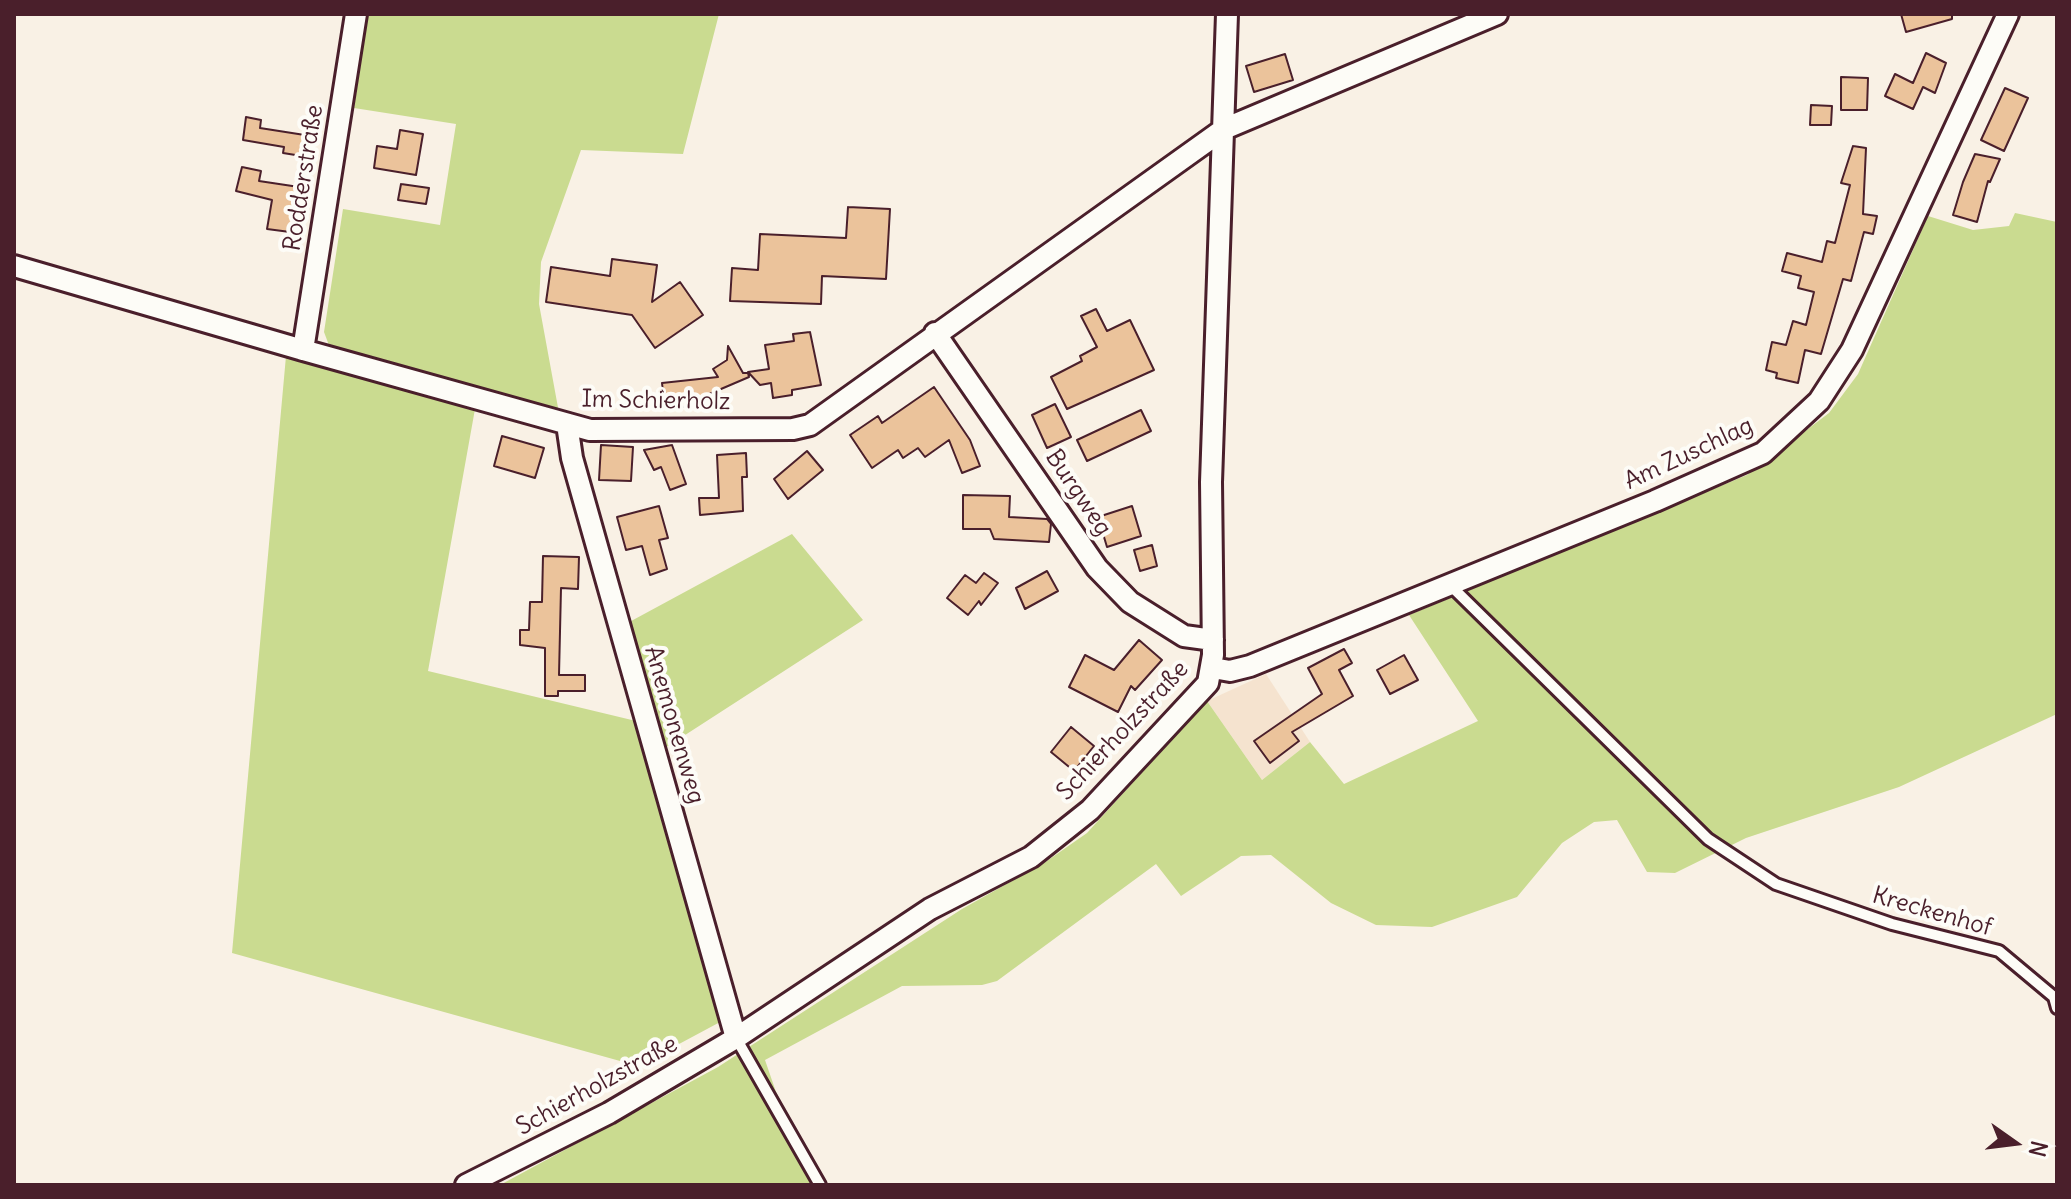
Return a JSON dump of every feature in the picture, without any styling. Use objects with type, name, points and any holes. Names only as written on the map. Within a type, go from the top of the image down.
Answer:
[{"type":"street","name":"Rodderstraße","points":[[303,350],[356,14]]},
{"type":"street","name":"Schierholzstraße","points":[[466,1185],[609,1113],[736,1038],[930,909],[1031,857],[1090,810],[1208,683],[1213,668],[1211,482],[1227,14]]},
{"type":"street","name":"Im Schierholz","points":[[14,266],[590,430],[802,427],[810,425],[1224,129],[1497,14]]},
{"type":"street","name":"Am Zuschlag","points":[[1213,668],[1230,671],[1250,666],[1655,501],[1763,453],[1819,401],[1852,350],[2008,14]]},
{"type":"street","name":"Burgweg","points":[[935,333],[1097,568],[1130,602],[1184,636],[1213,640]]},
{"type":"street","name":"Anemonenweg","points":[[567,424],[581,488],[736,1038]]},
{"type":"lane","name":"Kreckenhof","points":[[1449,583],[1708,839],[1776,884],[1892,924],[1999,951],[2054,997],[2057,1008]]},
{"type":"lane","points":[[736,1038],[820,1185]]},
{"type":"shaded area","points":[[1266,674],[1310,742],[1262,780],[1207,701]]},
{"type":"green space","points":[[368,14],[719,14],[683,154],[581,150],[541,262],[539,304],[559,413],[330,348],[324,332],[343,209],[440,225],[456,124],[354,108]]},
{"type":"green space","points":[[2015,213],[2057,222],[2057,714],[1899,787],[1746,838],[1675,873],[1647,872],[1617,820],[1594,822],[1562,843],[1517,897],[1432,927],[1376,925],[1331,903],[1271,855],[1241,856],[1181,896],[1156,864],[997,981],[982,985],[902,986],[765,1060],[776,1092],[823,1185],[500,1185],[718,1067],[962,909],[1044,863],[1087,833],[1207,701],[1262,780],[1310,742],[1344,784],[1478,721],[1409,615],[1747,475],[1829,413],[1858,374],[1928,216],[1973,230],[2009,226]]},
{"type":"green space","points":[[286,356],[475,409],[428,671],[636,721],[609,633],[792,534],[863,620],[648,759],[722,1021],[638,1066],[232,953]]},
{"type":"building","points":[[1901,14],[1952,14],[1952,19],[1906,32]]},
{"type":"building","points":[[1926,53],[1946,63],[1935,93],[1923,87],[1913,109],[1885,96],[1895,74],[1913,83]]},
{"type":"building","points":[[1285,54],[1293,80],[1254,92],[1246,66]]},
{"type":"building","points":[[1841,77],[1868,78],[1867,110],[1841,110]]},
{"type":"building","points":[[2005,88],[2028,98],[2004,151],[1981,140]]},
{"type":"building","points":[[1811,105],[1832,106],[1831,125],[1810,125]]},
{"type":"building","points":[[246,117],[261,120],[260,128],[311,136],[308,157],[283,153],[284,147],[243,140]]},
{"type":"building","points":[[400,130],[423,134],[416,175],[374,168],[377,146],[397,149]]},
{"type":"building","points":[[1853,146],[1866,148],[1863,214],[1877,216],[1873,234],[1864,232],[1851,281],[1843,279],[1821,354],[1805,350],[1798,383],[1776,378],[1777,373],[1766,370],[1772,342],[1786,345],[1793,321],[1806,325],[1814,292],[1798,288],[1801,276],[1782,271],[1787,253],[1822,262],[1827,241],[1835,243],[1850,185],[1841,183]]},
{"type":"building","points":[[1975,154],[2000,159],[1988,181],[1977,222],[1953,215]]},
{"type":"building","points":[[242,167],[261,171],[259,181],[299,187],[296,223],[292,222],[290,232],[267,229],[272,200],[236,191]]},
{"type":"building","points":[[401,184],[429,188],[426,204],[398,200]]},
{"type":"building","points":[[848,207],[890,209],[886,279],[822,276],[821,304],[730,301],[732,268],[758,270],[760,234],[846,238]]},
{"type":"building","points":[[612,259],[657,265],[652,302],[680,282],[703,315],[655,348],[632,315],[546,302],[551,267],[610,276]]},
{"type":"building","points":[[1096,309],[1107,331],[1130,320],[1154,370],[1067,409],[1051,377],[1082,361],[1080,356],[1097,347],[1081,316]]},
{"type":"building","points":[[810,332],[821,385],[792,390],[792,395],[773,398],[771,383],[760,385],[748,372],[769,369],[765,345],[794,341],[793,334]]},
{"type":"building","points":[[728,346],[743,373],[748,373],[749,377],[707,395],[708,404],[665,409],[662,383],[718,377],[713,369],[727,360]]},
{"type":"building","points":[[934,387],[970,440],[980,466],[962,473],[949,440],[925,457],[918,448],[903,458],[898,450],[872,468],[850,435],[878,416],[882,423]]},
{"type":"building","points":[[1055,404],[1071,437],[1047,448],[1032,415]]},
{"type":"building","points":[[1141,410],[1151,431],[1087,461],[1077,440]]},
{"type":"building","points":[[502,436],[544,448],[535,478],[494,466]]},
{"type":"building","points":[[601,445],[633,447],[631,481],[599,480]]},
{"type":"building","points":[[672,445],[686,484],[670,490],[661,467],[654,470],[644,450]]},
{"type":"building","points":[[807,451],[823,470],[788,499],[774,479]]},
{"type":"building","points":[[746,453],[747,477],[742,477],[743,511],[700,515],[699,498],[719,498],[717,455]]},
{"type":"building","points":[[963,495],[1010,496],[1009,517],[1047,519],[1051,524],[1049,542],[994,539],[990,529],[963,529]]},
{"type":"building","points":[[659,506],[668,538],[659,540],[667,569],[650,575],[642,546],[626,550],[617,517]]},
{"type":"building","points":[[1132,506],[1141,536],[1107,547],[1098,517]]},
{"type":"building","points":[[1152,545],[1157,566],[1140,571],[1134,550]]},
{"type":"building","points":[[543,556],[579,557],[578,589],[561,588],[559,675],[585,675],[585,691],[558,691],[558,696],[545,696],[545,648],[520,645],[520,630],[529,630],[530,602],[542,602]]},
{"type":"building","points":[[1047,571],[1058,591],[1025,609],[1016,588]]},
{"type":"building","points":[[984,573],[998,583],[981,605],[979,601],[968,615],[947,598],[965,575],[976,583]]},
{"type":"building","points":[[1139,640],[1162,660],[1135,690],[1131,686],[1118,712],[1069,687],[1085,655],[1114,670]]},
{"type":"building","points":[[1344,649],[1352,663],[1339,670],[1353,696],[1292,732],[1299,741],[1270,763],[1254,741],[1322,694],[1308,668]]},
{"type":"building","points":[[1404,655],[1418,680],[1390,694],[1377,670]]},
{"type":"building","points":[[1071,727],[1094,746],[1074,771],[1051,752]]}]
